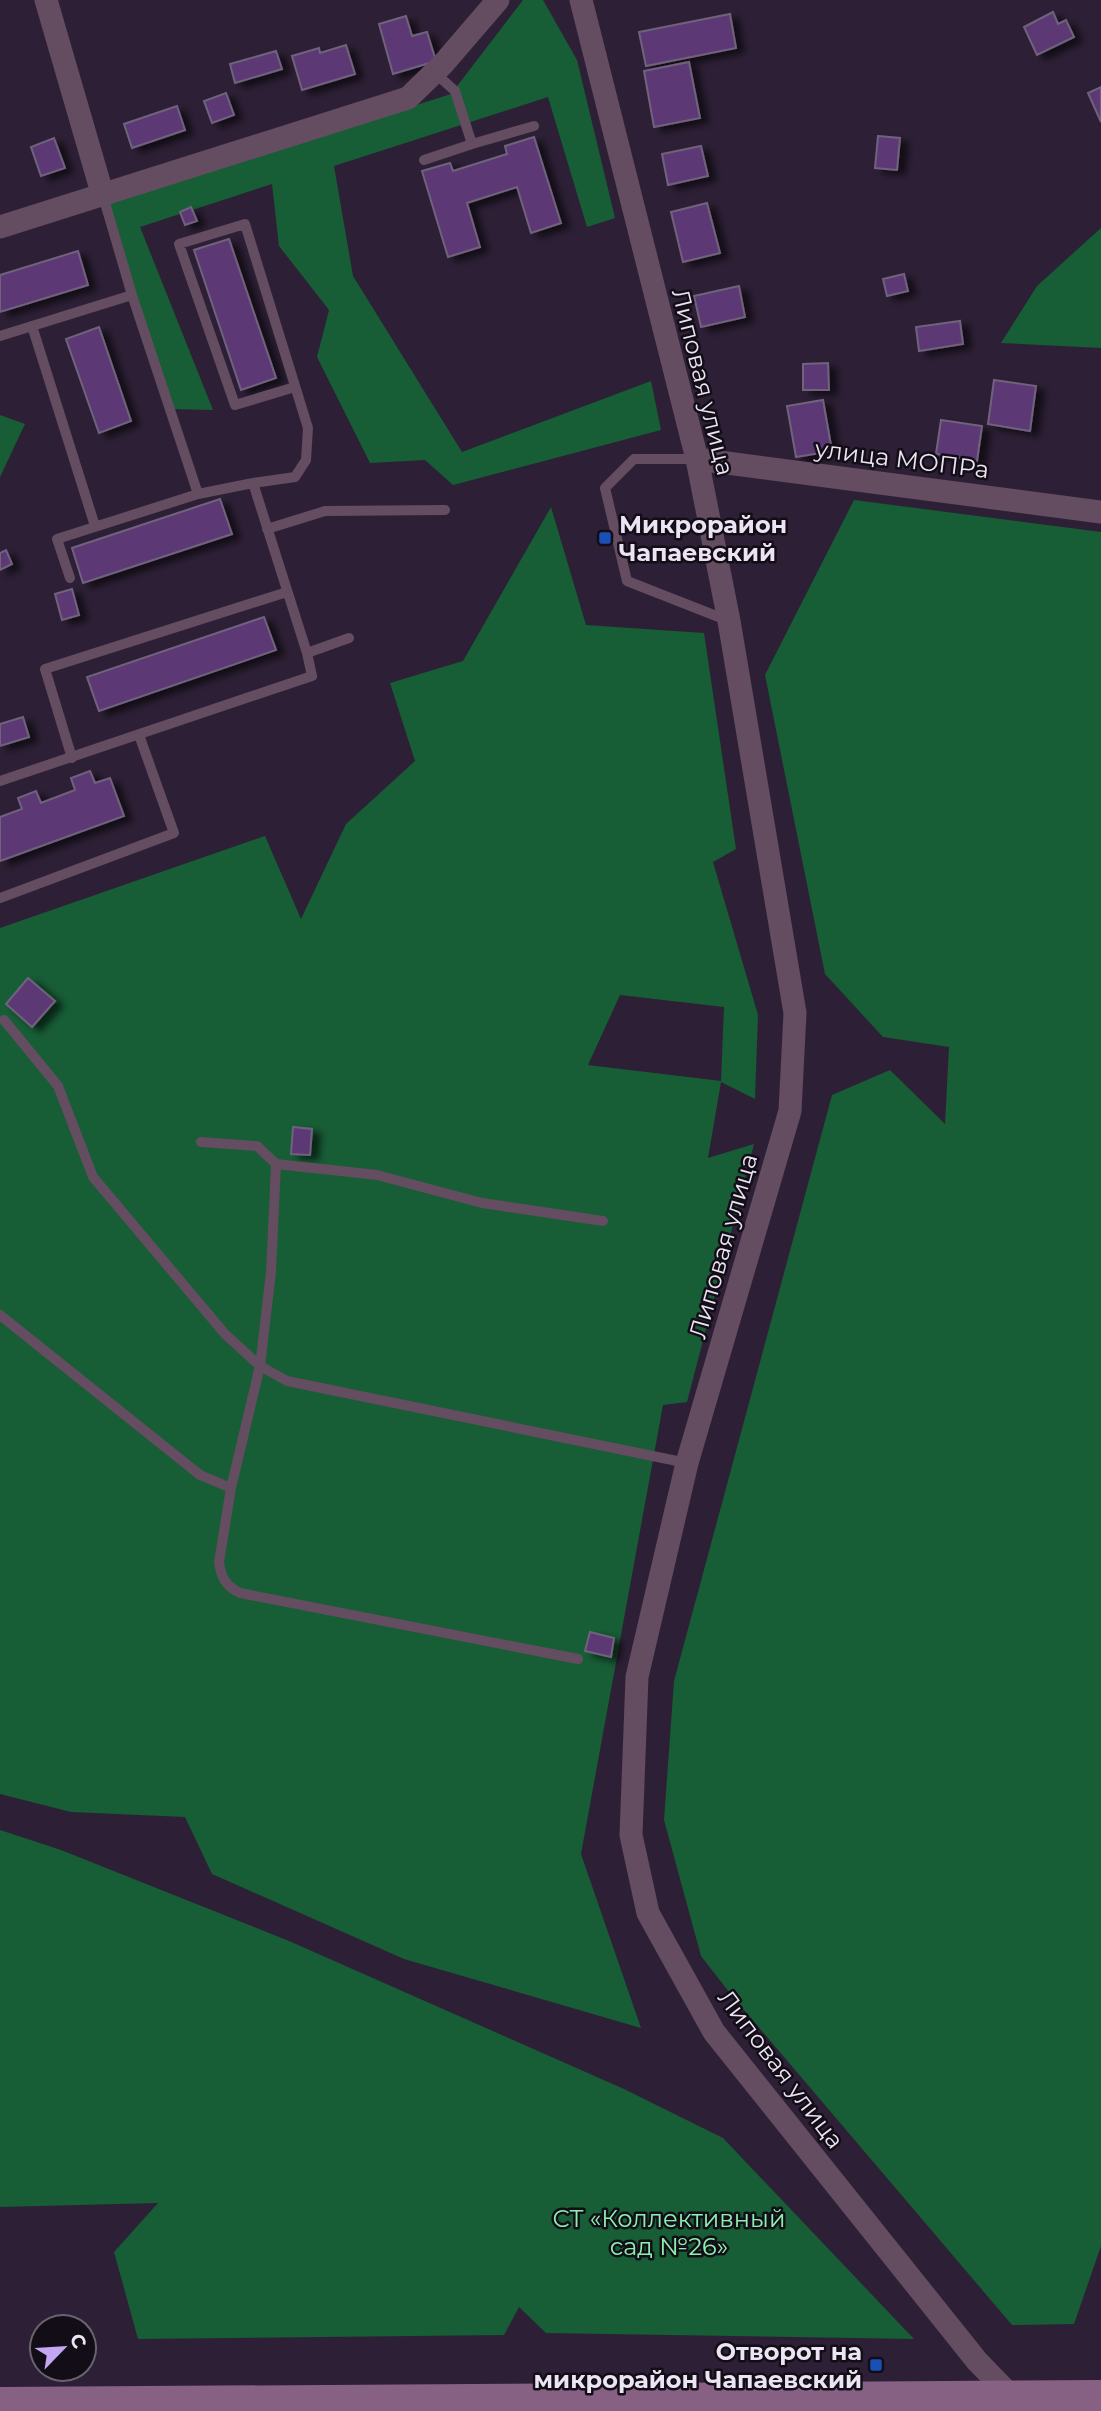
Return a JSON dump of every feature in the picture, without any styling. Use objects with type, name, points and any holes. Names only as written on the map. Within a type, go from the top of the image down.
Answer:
[{"type":"main road","points":[[0,2403],[447,2406],[1011,2396],[1090,2401]]},
{"type":"street","points":[[46,0],[103,196]]},
{"type":"street","points":[[0,226],[103,196],[408,98],[498,0]]},
{"type":"street","name":"Липовая улица","points":[[581,0],[697,459],[729,621],[795,1013],[790,1111],[687,1463],[636,1677],[631,1835],[648,1913],[714,2032],[977,2361],[1011,2396]]},
{"type":"street","name":"улица МОПРа","points":[[697,459],[1101,512]]},
{"type":"lane","points":[[434,72],[455,90],[472,144]]},
{"type":"lane","points":[[424,160],[534,126]]},
{"type":"lane","points":[[103,196],[132,295],[198,494]]},
{"type":"lane","points":[[70,578],[57,539],[198,494],[295,477],[306,460],[308,428],[245,224],[179,244],[235,405],[295,387]]},
{"type":"lane","points":[[0,336],[132,295]]},
{"type":"lane","points":[[32,327],[95,526]]},
{"type":"lane","points":[[697,459],[634,459],[605,488],[626,581],[729,621]]},
{"type":"lane","points":[[0,780],[312,676],[253,484]]},
{"type":"lane","points":[[267,529],[326,511],[445,510]]},
{"type":"lane","points":[[72,758],[45,669],[288,592]]},
{"type":"lane","points":[[307,653],[349,638]]},
{"type":"lane","points":[[0,898],[174,833],[139,735]]},
{"type":"lane","points":[[4,1020],[58,1086],[93,1177],[225,1334],[260,1366],[287,1381],[687,1463]]},
{"type":"lane","points":[[201,1142],[257,1146],[276,1164],[377,1175],[482,1203],[603,1221]]},
{"type":"lane","points":[[276,1164],[271,1272],[260,1366],[231,1488],[219,1562],[220,1574],[228,1587],[240,1593],[578,1659]]},
{"type":"lane","points":[[0,1315],[200,1475],[231,1488]]},
{"type":"green space","points":[[523,0],[543,0],[577,60],[615,218],[587,227],[548,97],[334,166],[353,276],[462,452],[651,381],[661,430],[453,485],[425,460],[370,463],[317,357],[329,310],[279,246],[272,184],[140,227],[213,410],[171,409],[109,203],[451,94]]},
{"type":"green space","points":[[1101,228],[1101,348],[1001,343],[1037,286]]},
{"type":"green space","points":[[0,415],[25,424],[0,477]]},
{"type":"green space","points":[[854,500],[1101,532],[1101,2246],[1074,2324],[1012,2325],[733,1997],[701,1956],[664,1820],[674,1681],[832,1095],[890,1070],[945,1124],[949,1047],[883,1037],[825,974],[765,675]]},
{"type":"green space","points":[[551,507],[586,625],[704,633],[736,849],[713,862],[758,1015],[755,1099],[721,1082],[708,1158],[754,1144],[687,1402],[663,1405],[581,1854],[641,2028],[404,1959],[212,1874],[185,1817],[71,1812],[0,1794],[0,928],[265,836],[301,919],[346,824],[415,761],[390,683],[463,661]],"holes":[[[620,995],[724,1007],[721,1081],[588,1065]]]},
{"type":"green space","name":"СТ «Коллективный сад №26»","points":[[0,1830],[61,1850],[289,1941],[624,2089],[723,2138],[914,2339],[546,2333],[519,2307],[504,2335],[138,2339],[114,2252],[158,2203],[0,2207]]},
{"type":"building","points":[[1053,12],[1058,24],[1066,20],[1074,37],[1037,55],[1024,27]]},
{"type":"building","points":[[730,14],[736,48],[646,66],[639,32]]},
{"type":"building","points":[[406,16],[412,36],[427,32],[436,61],[393,74],[379,24]]},
{"type":"building","points":[[346,45],[355,74],[302,90],[292,56],[319,48],[320,53]]},
{"type":"building","points":[[276,51],[282,69],[235,83],[230,64]]},
{"type":"building","points":[[689,62],[700,118],[654,127],[644,71]]},
{"type":"building","points":[[1101,87],[1101,122],[1088,93]]},
{"type":"building","points":[[226,93],[234,115],[212,123],[204,101]]},
{"type":"building","points":[[177,106],[185,130],[132,148],[124,124]]},
{"type":"building","points":[[878,136],[900,138],[897,170],[875,168]]},
{"type":"building","points":[[534,137],[561,223],[531,233],[517,187],[467,203],[480,247],[448,257],[422,171],[450,163],[453,171],[507,154],[505,146]]},
{"type":"building","points":[[54,138],[65,168],[41,176],[31,147]]},
{"type":"building","points":[[701,146],[708,176],[668,185],[662,154]]},
{"type":"building","points":[[707,203],[720,253],[683,262],[671,212]]},
{"type":"building","points":[[191,207],[197,221],[185,225],[180,212]]},
{"type":"building","points":[[229,239],[276,378],[241,390],[194,250]]},
{"type":"building","points":[[78,251],[88,285],[0,312],[0,275]]},
{"type":"building","points":[[904,274],[908,291],[887,296],[883,279]]},
{"type":"building","points":[[739,286],[745,317],[701,327],[694,296]]},
{"type":"building","points":[[960,321],[963,344],[919,351],[916,327]]},
{"type":"building","points":[[99,327],[131,421],[99,433],[66,339]]},
{"type":"building","points":[[828,363],[829,390],[803,390],[803,364]]},
{"type":"building","points":[[994,380],[1036,386],[1030,431],[988,424]]},
{"type":"building","points":[[823,400],[832,451],[796,457],[787,406]]},
{"type":"building","points":[[941,420],[982,426],[977,461],[936,454]]},
{"type":"building","points":[[220,499],[232,534],[83,583],[72,548]]},
{"type":"building","points":[[6,550],[12,564],[0,570],[0,553]]},
{"type":"building","points":[[72,589],[79,615],[62,620],[55,594]]},
{"type":"building","points":[[264,617],[276,650],[99,711],[87,677]]},
{"type":"building","points":[[23,717],[29,737],[0,746],[0,724]]},
{"type":"building","points":[[90,771],[95,783],[110,778],[124,816],[0,861],[0,817],[22,809],[18,798],[36,791],[41,803],[75,790],[71,778]]},
{"type":"building","points":[[28,978],[55,1001],[32,1027],[6,1004]]},
{"type":"building","points":[[293,1127],[312,1129],[310,1155],[291,1154]]},
{"type":"building","points":[[590,1632],[614,1638],[611,1657],[585,1651]]},
{"type":"place","name":"Микрорайон Чапаевский","points":[[605,538]]},
{"type":"place","name":"Отворот на микрорайон Чапаевский","points":[[876,2365]]}]
